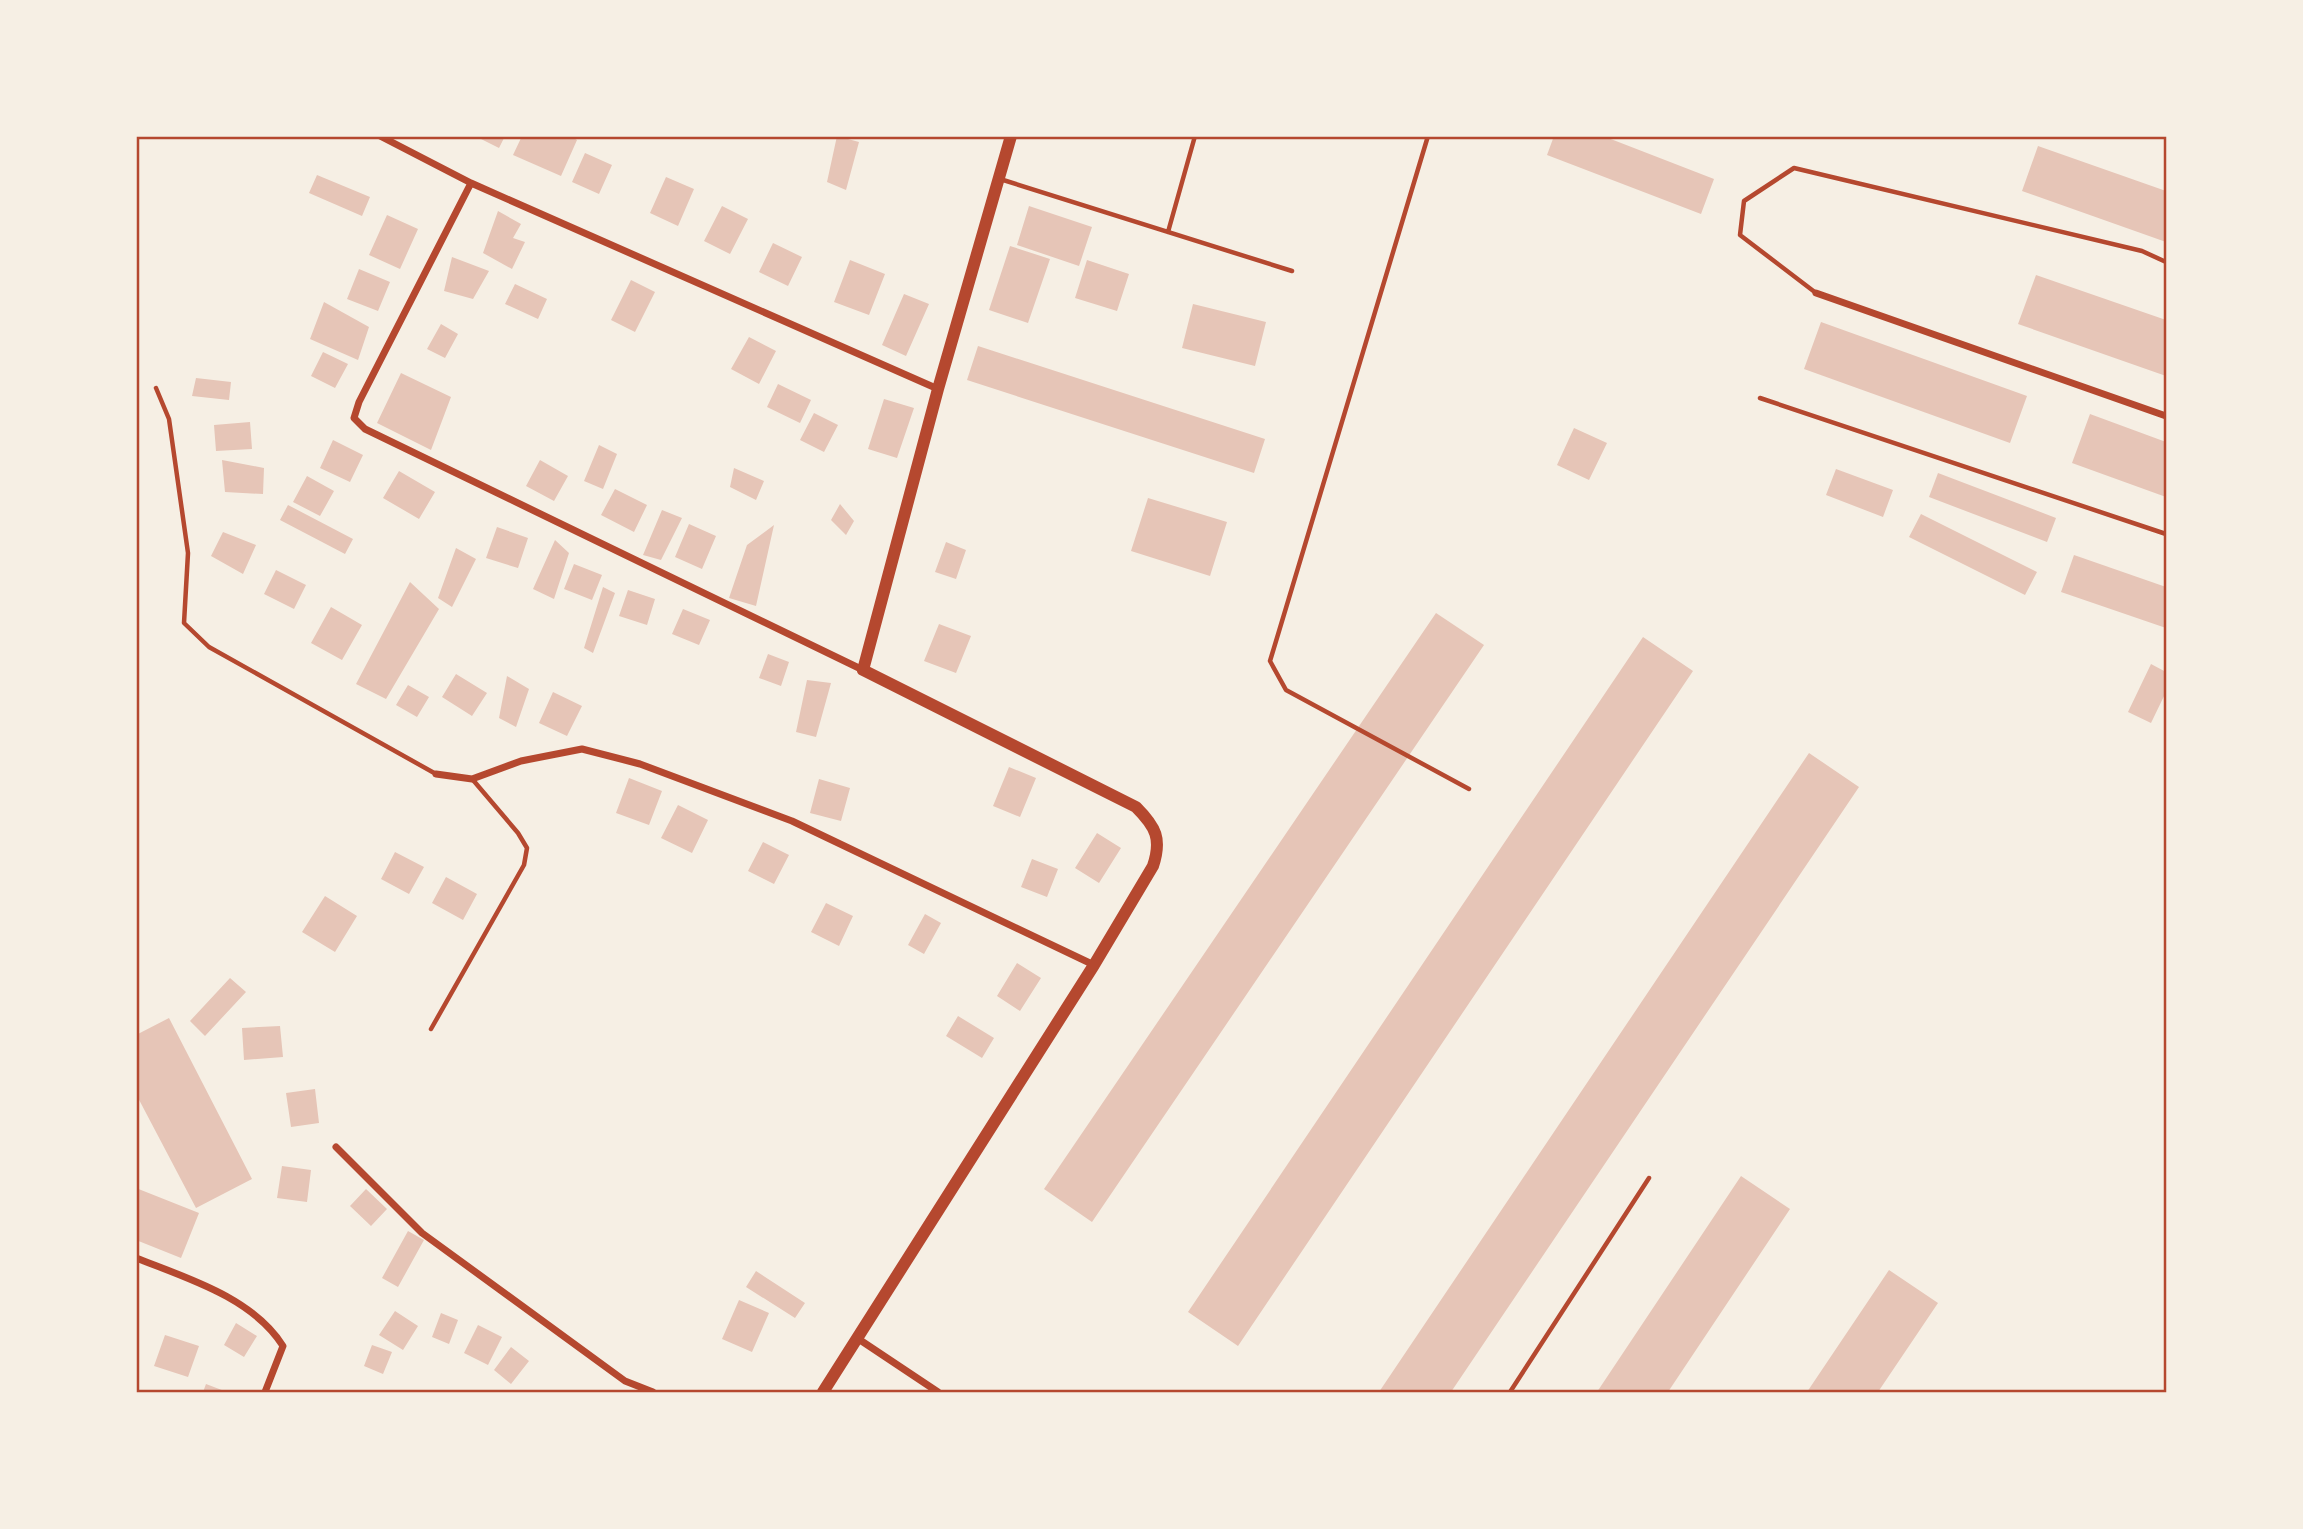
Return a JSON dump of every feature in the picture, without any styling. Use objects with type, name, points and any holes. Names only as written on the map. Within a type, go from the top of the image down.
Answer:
[{"type":"street","points":[[380,136],[471,183],[938,389]]},
{"type":"street","points":[[863,670],[938,389],[1012,136]]},
{"type":"street","points":[[471,183],[359,402],[354,418],[365,429],[863,670],[1136,807],[1155,826],[1158,850],[1153,866],[1094,965],[823,1392]]},
{"type":"street","points":[[1816,293],[2166,416]]},
{"type":"street","points":[[436,774],[472,779],[521,761],[582,749],[640,764],[792,821],[1094,965]]},
{"type":"street","points":[[336,1147],[422,1233],[625,1381],[653,1392]]},
{"type":"street","points":[[136,1258],[205,1284],[270,1326],[283,1346],[265,1392]]},
{"type":"street","points":[[857,1337],[938,1392]]},
{"type":"lane","points":[[1168,232],[1195,136]]},
{"type":"lane","points":[[1428,136],[1270,661],[1286,690],[1469,789]]},
{"type":"lane","points":[[1816,293],[1740,235],[1744,201],[1794,168],[2142,251],[2166,262]]},
{"type":"lane","points":[[999,179],[1292,271]]},
{"type":"lane","points":[[156,388],[169,419],[188,553],[184,623],[209,647],[436,774]]},
{"type":"lane","points":[[1759,398],[2166,534]]},
{"type":"lane","points":[[431,1029],[524,865],[527,848],[518,833],[472,779]]},
{"type":"lane","points":[[1510,1392],[1649,1178]]},
{"type":"building","points":[[475,136],[505,136],[499,148]]},
{"type":"building","points":[[522,136],[571,136],[577,140],[561,176],[513,155]]},
{"type":"building","points":[[837,136],[859,142],[846,190],[827,182]]},
{"type":"building","points":[[1554,136],[1603,136],[1714,179],[1701,214],[1547,155]]},
{"type":"building","points":[[2038,146],[2166,191],[2166,242],[2022,191]]},
{"type":"building","points":[[585,153],[612,165],[599,194],[572,182]]},
{"type":"building","points":[[317,175],[370,197],[362,216],[309,193]]},
{"type":"building","points":[[666,177],[694,189],[678,226],[650,213]]},
{"type":"building","points":[[722,206],[748,219],[730,254],[704,241]]},
{"type":"building","points":[[1029,206],[1092,227],[1079,266],[1017,245]]},
{"type":"building","points":[[498,211],[521,224],[513,238],[525,242],[512,269],[483,253]]},
{"type":"building","points":[[387,215],[418,229],[400,269],[369,255]]},
{"type":"building","points":[[773,243],[802,257],[788,286],[759,272]]},
{"type":"building","points":[[1010,246],[1050,259],[1028,323],[989,310]]},
{"type":"building","points":[[452,257],[489,271],[473,299],[444,291]]},
{"type":"building","points":[[850,260],[885,274],[869,315],[834,302]]},
{"type":"building","points":[[1087,260],[1129,274],[1117,311],[1075,298]]},
{"type":"building","points":[[359,269],[390,282],[378,311],[347,299]]},
{"type":"building","points":[[2036,275],[2166,320],[2166,376],[2018,324]]},
{"type":"building","points":[[631,280],[655,292],[635,332],[611,320]]},
{"type":"building","points":[[515,284],[547,299],[538,319],[505,304]]},
{"type":"building","points":[[904,294],[929,304],[906,356],[882,345]]},
{"type":"building","points":[[324,302],[369,327],[358,360],[310,339]]},
{"type":"building","points":[[1193,304],[1266,322],[1255,366],[1182,348]]},
{"type":"building","points":[[1821,322],[2027,396],[2010,443],[1804,369]]},
{"type":"building","points":[[441,324],[458,334],[445,358],[427,349]]},
{"type":"building","points":[[749,337],[776,351],[759,384],[731,369]]},
{"type":"building","points":[[978,346],[1265,439],[1254,473],[967,380]]},
{"type":"building","points":[[323,352],[348,364],[335,388],[311,376]]},
{"type":"building","points":[[401,373],[451,397],[431,450],[377,423]]},
{"type":"building","points":[[196,378],[231,382],[229,400],[192,396]]},
{"type":"building","points":[[778,384],[811,400],[800,423],[767,407]]},
{"type":"building","points":[[884,399],[914,408],[897,458],[868,449]]},
{"type":"building","points":[[814,413],[838,425],[824,452],[800,440]]},
{"type":"building","points":[[2090,414],[2166,442],[2166,497],[2072,463]]},
{"type":"building","points":[[250,422],[252,449],[216,451],[214,425]]},
{"type":"building","points":[[1574,428],[1607,443],[1589,480],[1557,465]]},
{"type":"building","points":[[333,440],[363,455],[350,482],[320,468]]},
{"type":"building","points":[[599,445],[617,454],[603,489],[584,481]]},
{"type":"building","points":[[222,460],[264,468],[263,494],[225,492]]},
{"type":"building","points":[[540,460],[568,476],[554,501],[526,486]]},
{"type":"building","points":[[734,468],[764,481],[756,500],[730,487]]},
{"type":"building","points":[[1836,469],[1893,490],[1883,517],[1826,495]]},
{"type":"building","points":[[399,471],[435,492],[419,519],[383,498]]},
{"type":"building","points":[[1938,473],[2056,518],[2047,542],[1929,497]]},
{"type":"building","points":[[307,476],[334,491],[320,516],[293,502]]},
{"type":"building","points":[[615,489],[647,505],[634,532],[601,515]]},
{"type":"building","points":[[1148,498],[1227,522],[1210,576],[1131,551]]},
{"type":"building","points":[[840,504],[854,521],[846,535],[831,520]]},
{"type":"building","points":[[288,505],[353,539],[345,554],[280,520]]},
{"type":"building","points":[[662,510],[682,518],[661,560],[643,555]]},
{"type":"building","points":[[1921,514],[2037,572],[2025,595],[1909,537]]},
{"type":"building","points":[[689,524],[716,536],[702,569],[675,557]]},
{"type":"building","points":[[774,525],[756,606],[729,598],[747,545]]},
{"type":"building","points":[[497,527],[528,538],[518,568],[486,558]]},
{"type":"building","points":[[223,532],[256,545],[243,574],[211,556]]},
{"type":"building","points":[[555,540],[569,553],[554,599],[533,589]]},
{"type":"building","points":[[946,542],[966,550],[956,579],[935,572]]},
{"type":"building","points":[[456,548],[476,559],[452,607],[438,598]]},
{"type":"building","points":[[2074,555],[2166,587],[2166,628],[2061,592]]},
{"type":"building","points":[[574,564],[602,575],[592,600],[564,589]]},
{"type":"building","points":[[276,570],[306,585],[294,609],[264,594]]},
{"type":"building","points":[[410,582],[439,609],[386,699],[356,684]]},
{"type":"building","points":[[603,587],[615,593],[593,653],[584,648]]},
{"type":"building","points":[[628,590],[655,599],[647,625],[619,616]]},
{"type":"building","points":[[331,607],[362,625],[342,660],[311,643]]},
{"type":"building","points":[[683,609],[710,620],[699,645],[672,634]]},
{"type":"building","points":[[1436,613],[1484,645],[1092,1222],[1044,1189]]},
{"type":"building","points":[[939,624],[971,636],[956,673],[924,661]]},
{"type":"building","points":[[1643,637],[1693,671],[1238,1346],[1188,1312]]},
{"type":"building","points":[[768,654],[789,662],[781,686],[759,678]]},
{"type":"building","points":[[2151,664],[2166,672],[2166,692],[2151,723],[2128,712]]},
{"type":"building","points":[[456,674],[487,693],[472,716],[442,697]]},
{"type":"building","points":[[507,676],[529,689],[516,727],[499,718]]},
{"type":"building","points":[[807,680],[831,683],[816,737],[796,732]]},
{"type":"building","points":[[408,685],[429,697],[417,717],[396,705]]},
{"type":"building","points":[[553,692],[582,706],[567,736],[539,723]]},
{"type":"building","points":[[1809,753],[1859,787],[1451,1392],[1379,1392]]},
{"type":"building","points":[[1009,767],[1036,778],[1020,817],[993,806]]},
{"type":"building","points":[[629,778],[662,791],[649,825],[616,813]]},
{"type":"building","points":[[819,779],[850,788],[841,821],[810,813]]},
{"type":"building","points":[[678,805],[708,820],[692,853],[661,838]]},
{"type":"building","points":[[1097,833],[1121,848],[1099,883],[1075,868]]},
{"type":"building","points":[[763,842],[789,855],[774,884],[748,871]]},
{"type":"building","points":[[395,852],[424,867],[409,894],[381,879]]},
{"type":"building","points":[[1032,859],[1058,869],[1047,897],[1021,887]]},
{"type":"building","points":[[446,877],[477,894],[463,920],[432,903]]},
{"type":"building","points":[[325,896],[357,916],[335,952],[302,932]]},
{"type":"building","points":[[826,903],[853,916],[839,946],[811,932]]},
{"type":"building","points":[[925,914],[941,923],[924,954],[908,945]]},
{"type":"building","points":[[1017,963],[1041,978],[1020,1011],[997,996]]},
{"type":"building","points":[[230,978],[246,992],[205,1036],[190,1021]]},
{"type":"building","points":[[958,1016],[994,1038],[982,1058],[946,1036]]},
{"type":"building","points":[[169,1018],[252,1179],[196,1208],[136,1094],[136,1035]]},
{"type":"building","points":[[280,1026],[283,1057],[244,1060],[242,1028]]},
{"type":"building","points":[[315,1089],[319,1123],[291,1127],[286,1093]]},
{"type":"building","points":[[282,1166],[311,1170],[307,1202],[277,1198]]},
{"type":"building","points":[[1741,1176],[1790,1209],[1668,1392],[1597,1392]]},
{"type":"building","points":[[136,1188],[199,1213],[181,1258],[136,1240]]},
{"type":"building","points":[[366,1189],[387,1209],[371,1226],[350,1206]]},
{"type":"building","points":[[408,1231],[424,1240],[398,1287],[382,1278]]},
{"type":"building","points":[[1889,1270],[1938,1303],[1878,1392],[1807,1392]]},
{"type":"building","points":[[756,1271],[805,1303],[795,1318],[746,1287]]},
{"type":"building","points":[[739,1300],[769,1313],[752,1352],[722,1339]]},
{"type":"building","points":[[395,1311],[418,1326],[403,1350],[379,1335]]},
{"type":"building","points":[[441,1313],[458,1320],[449,1344],[432,1337]]},
{"type":"building","points":[[236,1323],[257,1336],[244,1357],[224,1345]]},
{"type":"building","points":[[478,1325],[502,1337],[488,1365],[464,1353]]},
{"type":"building","points":[[165,1335],[199,1346],[188,1377],[154,1366]]},
{"type":"building","points":[[372,1345],[392,1352],[383,1374],[364,1366]]},
{"type":"building","points":[[511,1347],[529,1361],[511,1384],[494,1370]]},
{"type":"building","points":[[206,1384],[227,1392],[203,1392]]}]
